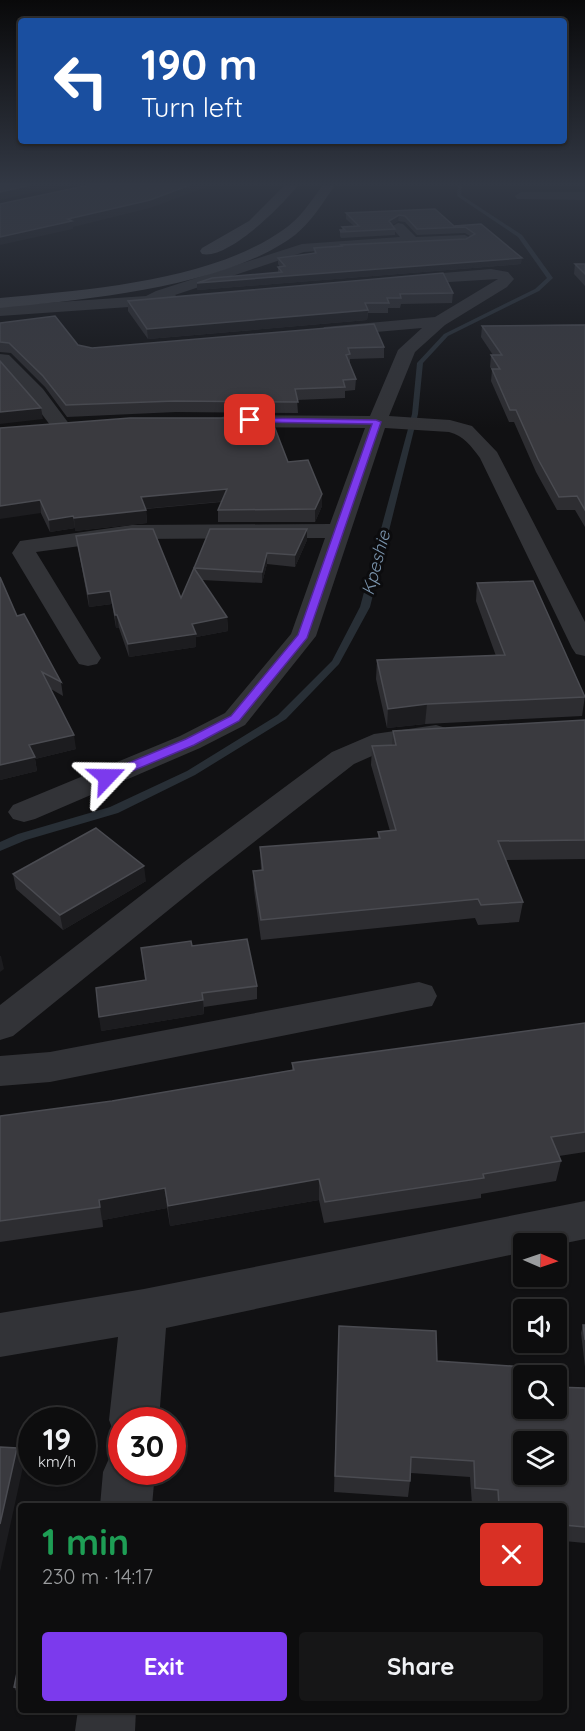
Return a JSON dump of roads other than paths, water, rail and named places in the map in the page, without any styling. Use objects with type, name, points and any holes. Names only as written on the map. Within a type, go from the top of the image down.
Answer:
[{"type":"street","points":[[0,303],[148,283],[219,266]]},
{"type":"street","points":[[149,301],[162,294],[248,266]]},
{"type":"street","points":[[0,294],[56,287],[149,268]]},
{"type":"street","points":[[24,812],[190,742],[235,719],[303,636],[339,531],[385,422],[407,350],[439,322],[502,284],[506,279],[505,276],[477,273],[382,282]]},
{"type":"street","points":[[0,311],[213,295]]},
{"type":"street","points":[[308,333],[439,322]]},
{"type":"street","points":[[3,359],[36,393],[60,425]]},
{"type":"street","points":[[206,421],[427,423],[465,430],[490,456],[585,648]]},
{"type":"street","points":[[37,427],[82,424]]},
{"type":"street","points":[[88,658],[24,553],[28,546],[132,532],[339,531]]},
{"type":"street","points":[[0,1026],[196,870],[343,758],[384,740],[459,733]]},
{"type":"street","points":[[0,1071],[50,1067],[419,996]]},
{"type":"street","points":[[0,1335],[144,1311],[585,1220]]},
{"type":"street","points":[[135,1407],[144,1311]]},
{"type":"street","points":[[126,1503],[128,1485]]},
{"type":"street","points":[[105,1731],[107,1713]]},
{"type":"waterway","name":"Kpeshie","points":[[0,847],[22,837],[114,810],[191,773],[282,717],[336,662],[365,607],[415,414],[420,363],[446,335],[537,290],[550,278],[542,266]]}]
